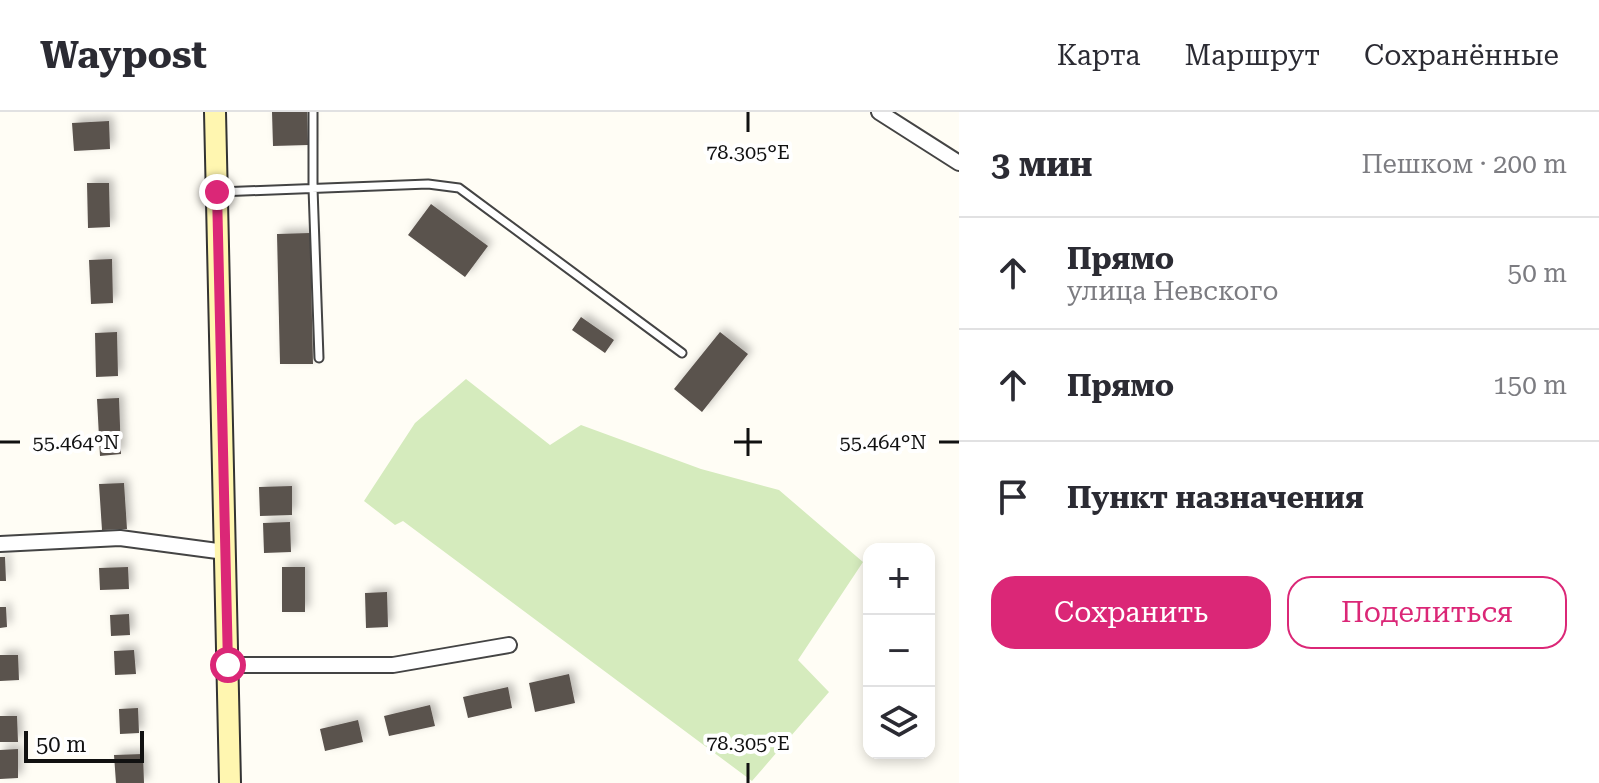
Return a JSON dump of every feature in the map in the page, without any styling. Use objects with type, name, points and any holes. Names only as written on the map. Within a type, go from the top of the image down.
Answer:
[{"type":"main road","points":[[215,112],[230,783]]},
{"type":"street","points":[[879,112],[959,163]]},
{"type":"street","points":[[0,544],[120,538],[225,552]]},
{"type":"street","points":[[228,665],[393,665],[509,645]]},
{"type":"lane","points":[[313,112],[319,358]]},
{"type":"lane","points":[[217,192],[428,184],[459,188],[682,353]]},
{"type":"green space","points":[[466,379],[550,445],[581,425],[701,469],[779,490],[863,562],[798,660],[829,692],[752,781],[403,521],[395,525],[364,501],[415,423]]},
{"type":"building","points":[[272,112],[307,112],[308,145],[273,146]]},
{"type":"building","points":[[109,121],[110,149],[74,151],[72,123]]},
{"type":"building","points":[[87,183],[109,183],[110,227],[88,228]]},
{"type":"building","points":[[431,204],[488,246],[465,277],[408,235]]},
{"type":"building","points":[[310,233],[313,364],[280,364],[277,234]]},
{"type":"building","points":[[112,259],[113,303],[91,304],[89,260]]},
{"type":"building","points":[[581,317],[614,340],[605,353],[572,330]]},
{"type":"building","points":[[117,332],[118,376],[96,377],[95,333]]},
{"type":"building","points":[[720,332],[748,354],[702,412],[674,389]]},
{"type":"building","points":[[119,398],[121,454],[100,456],[97,399]]},
{"type":"building","points":[[124,483],[127,529],[102,530],[99,484]]},
{"type":"building","points":[[292,486],[292,515],[260,516],[259,487]]},
{"type":"building","points":[[290,522],[291,552],[264,553],[263,523]]},
{"type":"building","points":[[0,557],[5,557],[6,581],[0,581]]},
{"type":"building","points":[[128,567],[129,589],[100,590],[99,568]]},
{"type":"building","points":[[282,567],[305,567],[305,612],[282,612]]},
{"type":"building","points":[[387,592],[388,627],[366,628],[365,593]]},
{"type":"building","points":[[0,607],[6,607],[7,627],[0,628]]},
{"type":"building","points":[[129,614],[130,635],[111,636],[110,615]]},
{"type":"building","points":[[134,650],[136,674],[115,675],[114,651]]},
{"type":"building","points":[[0,655],[18,655],[19,680],[0,681]]},
{"type":"building","points":[[569,674],[575,703],[535,712],[529,683]]},
{"type":"building","points":[[508,687],[512,708],[468,718],[463,697]]},
{"type":"building","points":[[430,705],[435,726],[389,736],[384,716]]},
{"type":"building","points":[[138,708],[139,733],[120,734],[119,709]]},
{"type":"building","points":[[0,716],[17,716],[18,742],[0,742]]},
{"type":"building","points":[[358,720],[363,742],[325,751],[320,729]]},
{"type":"building","points":[[18,749],[18,778],[0,779],[0,750]]},
{"type":"building","points":[[143,754],[144,783],[116,783],[114,755]]},
{"type":"route","points":[[217,192],[228,665]]}]
